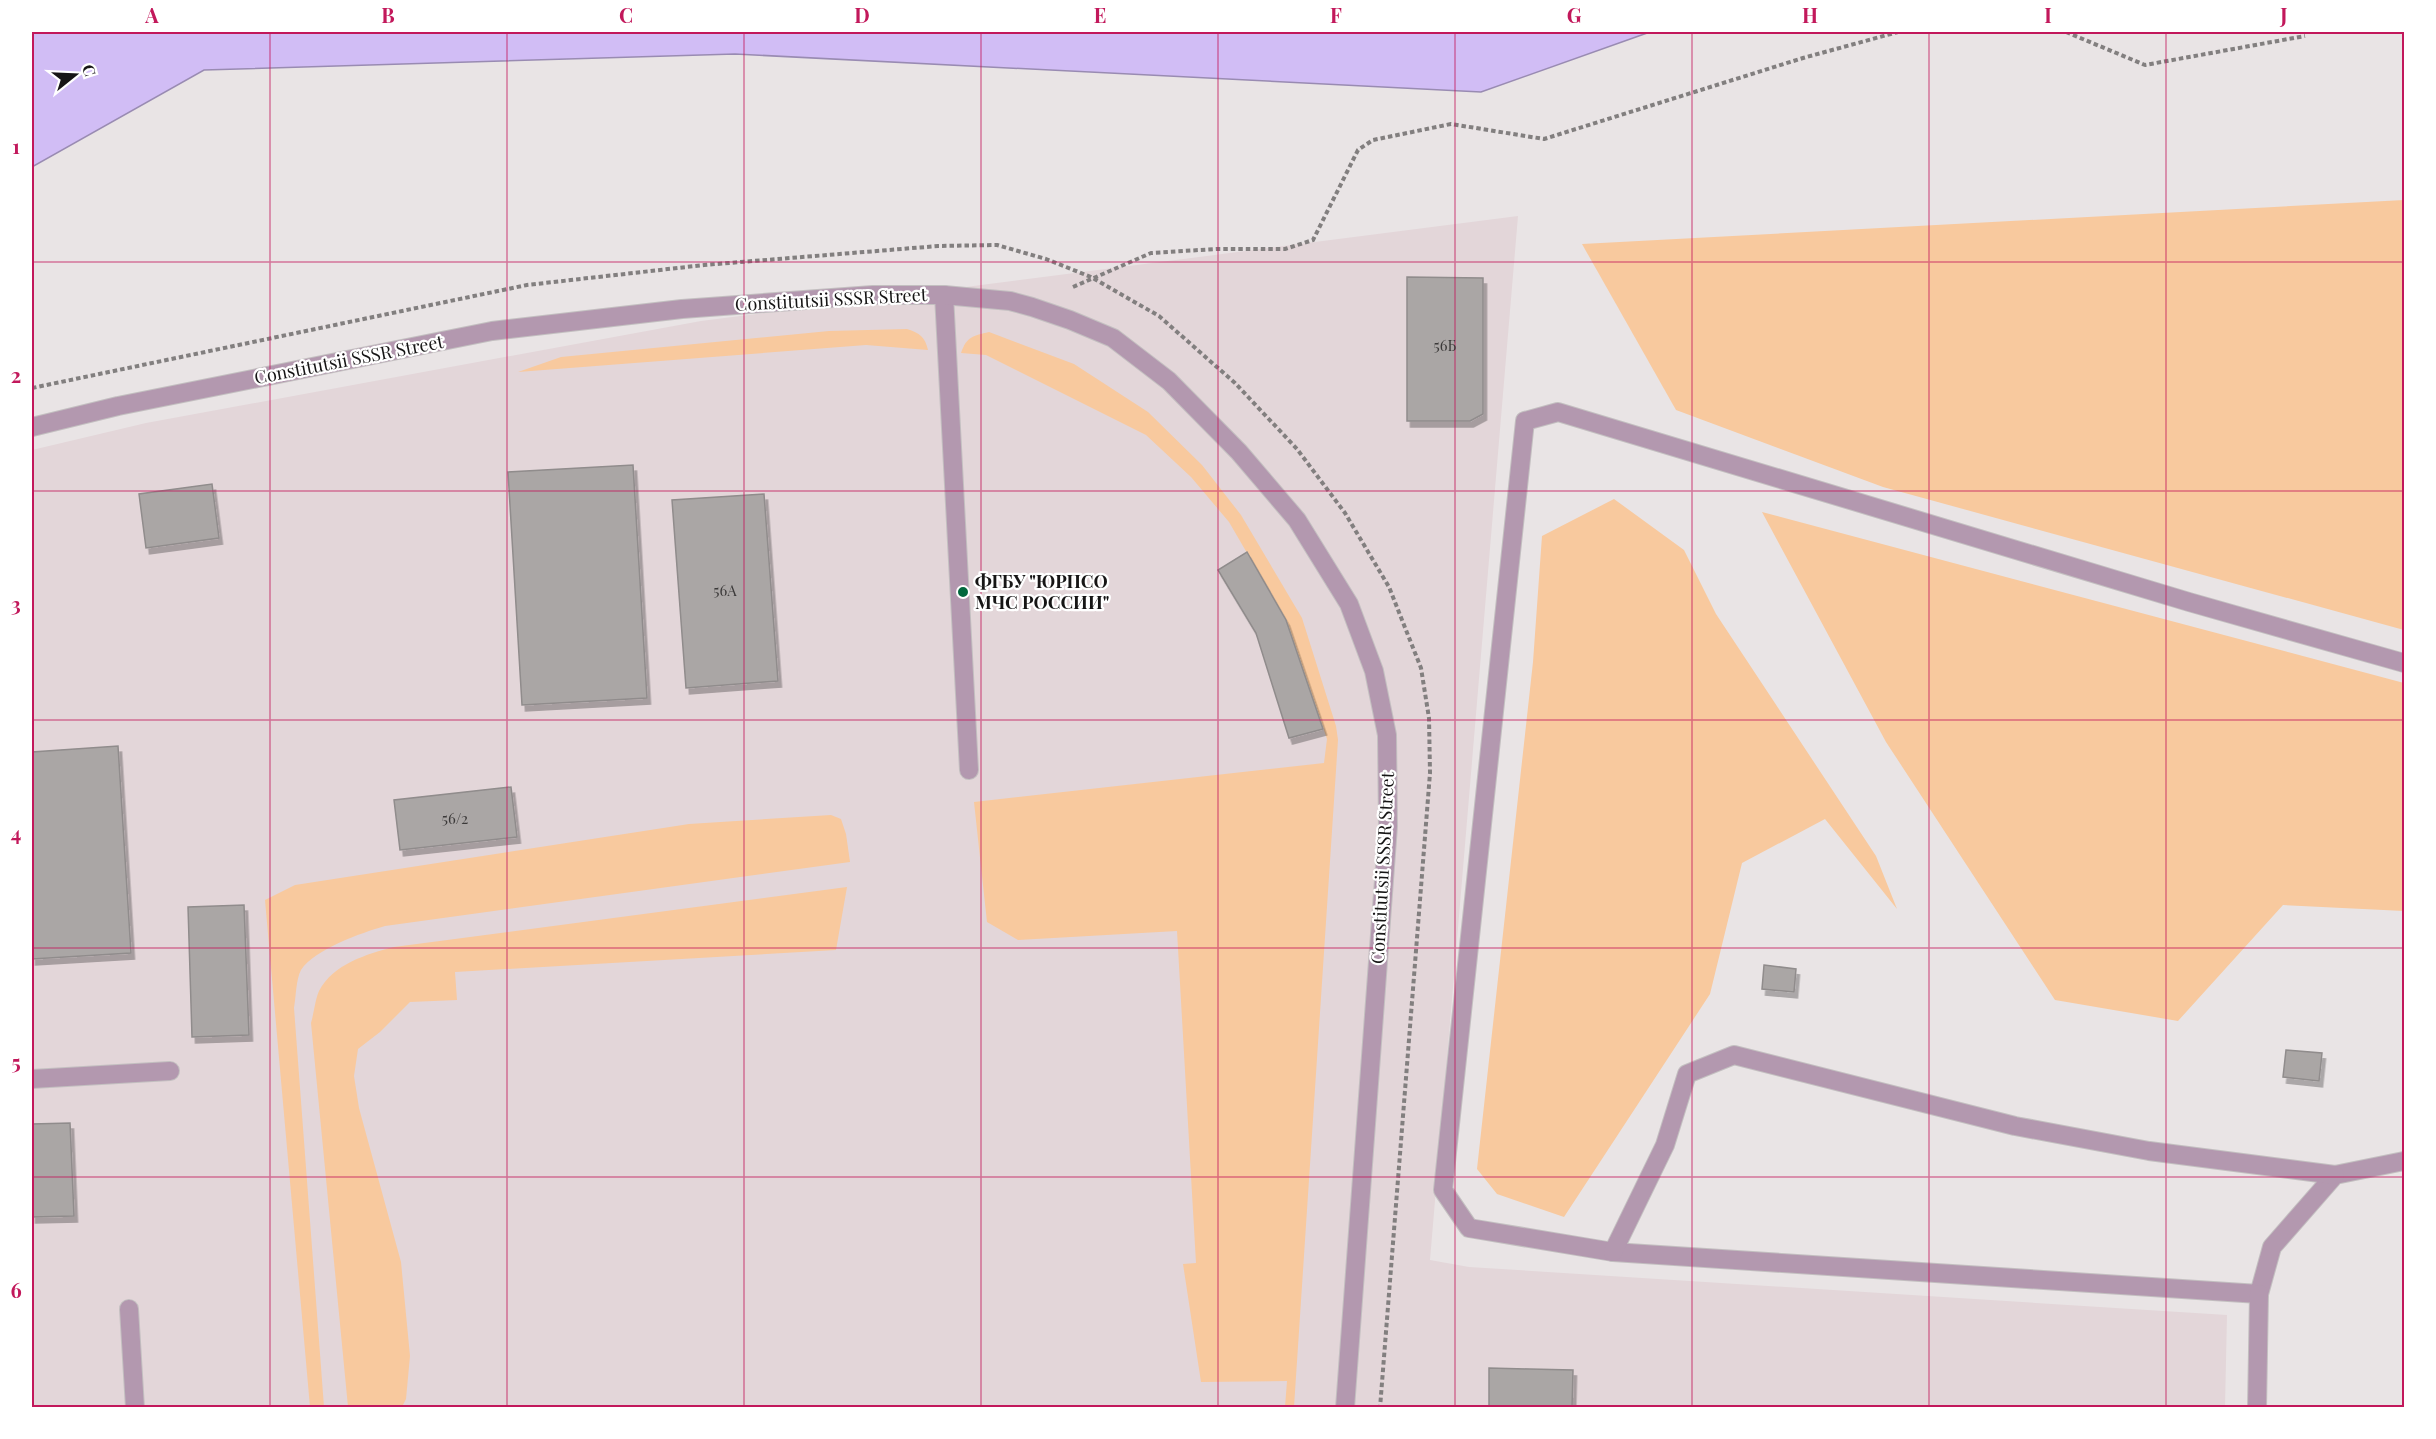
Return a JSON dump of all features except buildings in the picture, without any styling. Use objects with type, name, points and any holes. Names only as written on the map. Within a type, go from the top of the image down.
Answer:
[{"type":"street","name":"Constitutsii SSSR Street","points":[[32,427],[118,406],[492,331],[682,309],[873,295],[944,295],[1010,301],[1070,320],[1113,338],[1168,381],[1239,452],[1297,520],[1349,604],[1374,671],[1387,735],[1388,825],[1345,1407]]},
{"type":"street","points":[[944,295],[969,770]]},
{"type":"street","points":[[2259,1294],[1613,1252],[1469,1228],[1443,1190],[1525,421],[1558,412],[2189,602],[2404,663]]},
{"type":"street","points":[[1613,1252],[1665,1145],[1687,1074],[1734,1055],[2015,1126],[2149,1151],[2335,1175],[2404,1161]]},
{"type":"street","points":[[32,1079],[170,1071]]},
{"type":"street","points":[[2257,1407],[2259,1294],[2272,1247],[2335,1175]]},
{"type":"street","points":[[129,1309],[135,1407]]},
{"type":"path","points":[[1032,307],[1092,277],[1151,253],[1216,249],[1285,249],[1313,240],[1358,150],[1373,140],[1451,124],[1544,139],[1803,58],[1898,32]]},
{"type":"path","points":[[2066,32],[2145,65],[2305,36]]},
{"type":"shaded area","points":[[32,32],[1650,32],[1481,92],[735,54],[204,70],[32,167]]},
{"type":"shaded area","points":[[2404,200],[2404,630],[1883,487],[1676,410],[1582,244]]},
{"type":"shaded area","points":[[1518,216],[1430,1260],[1469,1267],[2227,1315],[2225,1407],[32,1407],[32,450],[146,423],[701,321]]},
{"type":"shaded area","points":[[907,329],[921,336],[928,350],[866,345],[518,372],[561,357],[829,331]]},
{"type":"shaded area","points":[[989,332],[1074,364],[1148,412],[1202,465],[1241,515],[1302,618],[1336,726],[1338,740],[1294,1407],[1285,1407],[1287,1381],[1201,1382],[1183,1264],[1196,1263],[1177,931],[1018,940],[987,922],[974,802],[1324,763],[1327,739],[1286,620],[1229,522],[1191,477],[1146,435],[986,355],[961,353],[971,338]]},
{"type":"shaded area","points":[[1614,499],[1684,550],[1716,614],[1876,856],[1897,909],[1825,819],[1742,863],[1710,994],[1564,1217],[1497,1194],[1477,1169],[1533,662],[1542,536]]},
{"type":"shaded area","points":[[1762,512],[2404,683],[2404,911],[2283,905],[2178,1021],[2055,1000],[1886,742]]},
{"type":"shaded area","points":[[831,815],[841,819],[846,834],[850,862],[385,926],[339,943],[308,962],[299,974],[294,1008],[324,1407],[310,1407],[265,900],[295,885],[689,824]]},
{"type":"shaded area","points":[[847,887],[836,950],[455,972],[457,1000],[410,1002],[380,1032],[358,1049],[354,1076],[359,1108],[401,1262],[410,1356],[406,1399],[402,1407],[348,1407],[311,1023],[319,991],[325,982],[352,961],[394,947]]},
{"type":"place","name":"ФГБУ \"ЮРПСО МЧС РОССИИ\"","points":[[963,592]]}]
